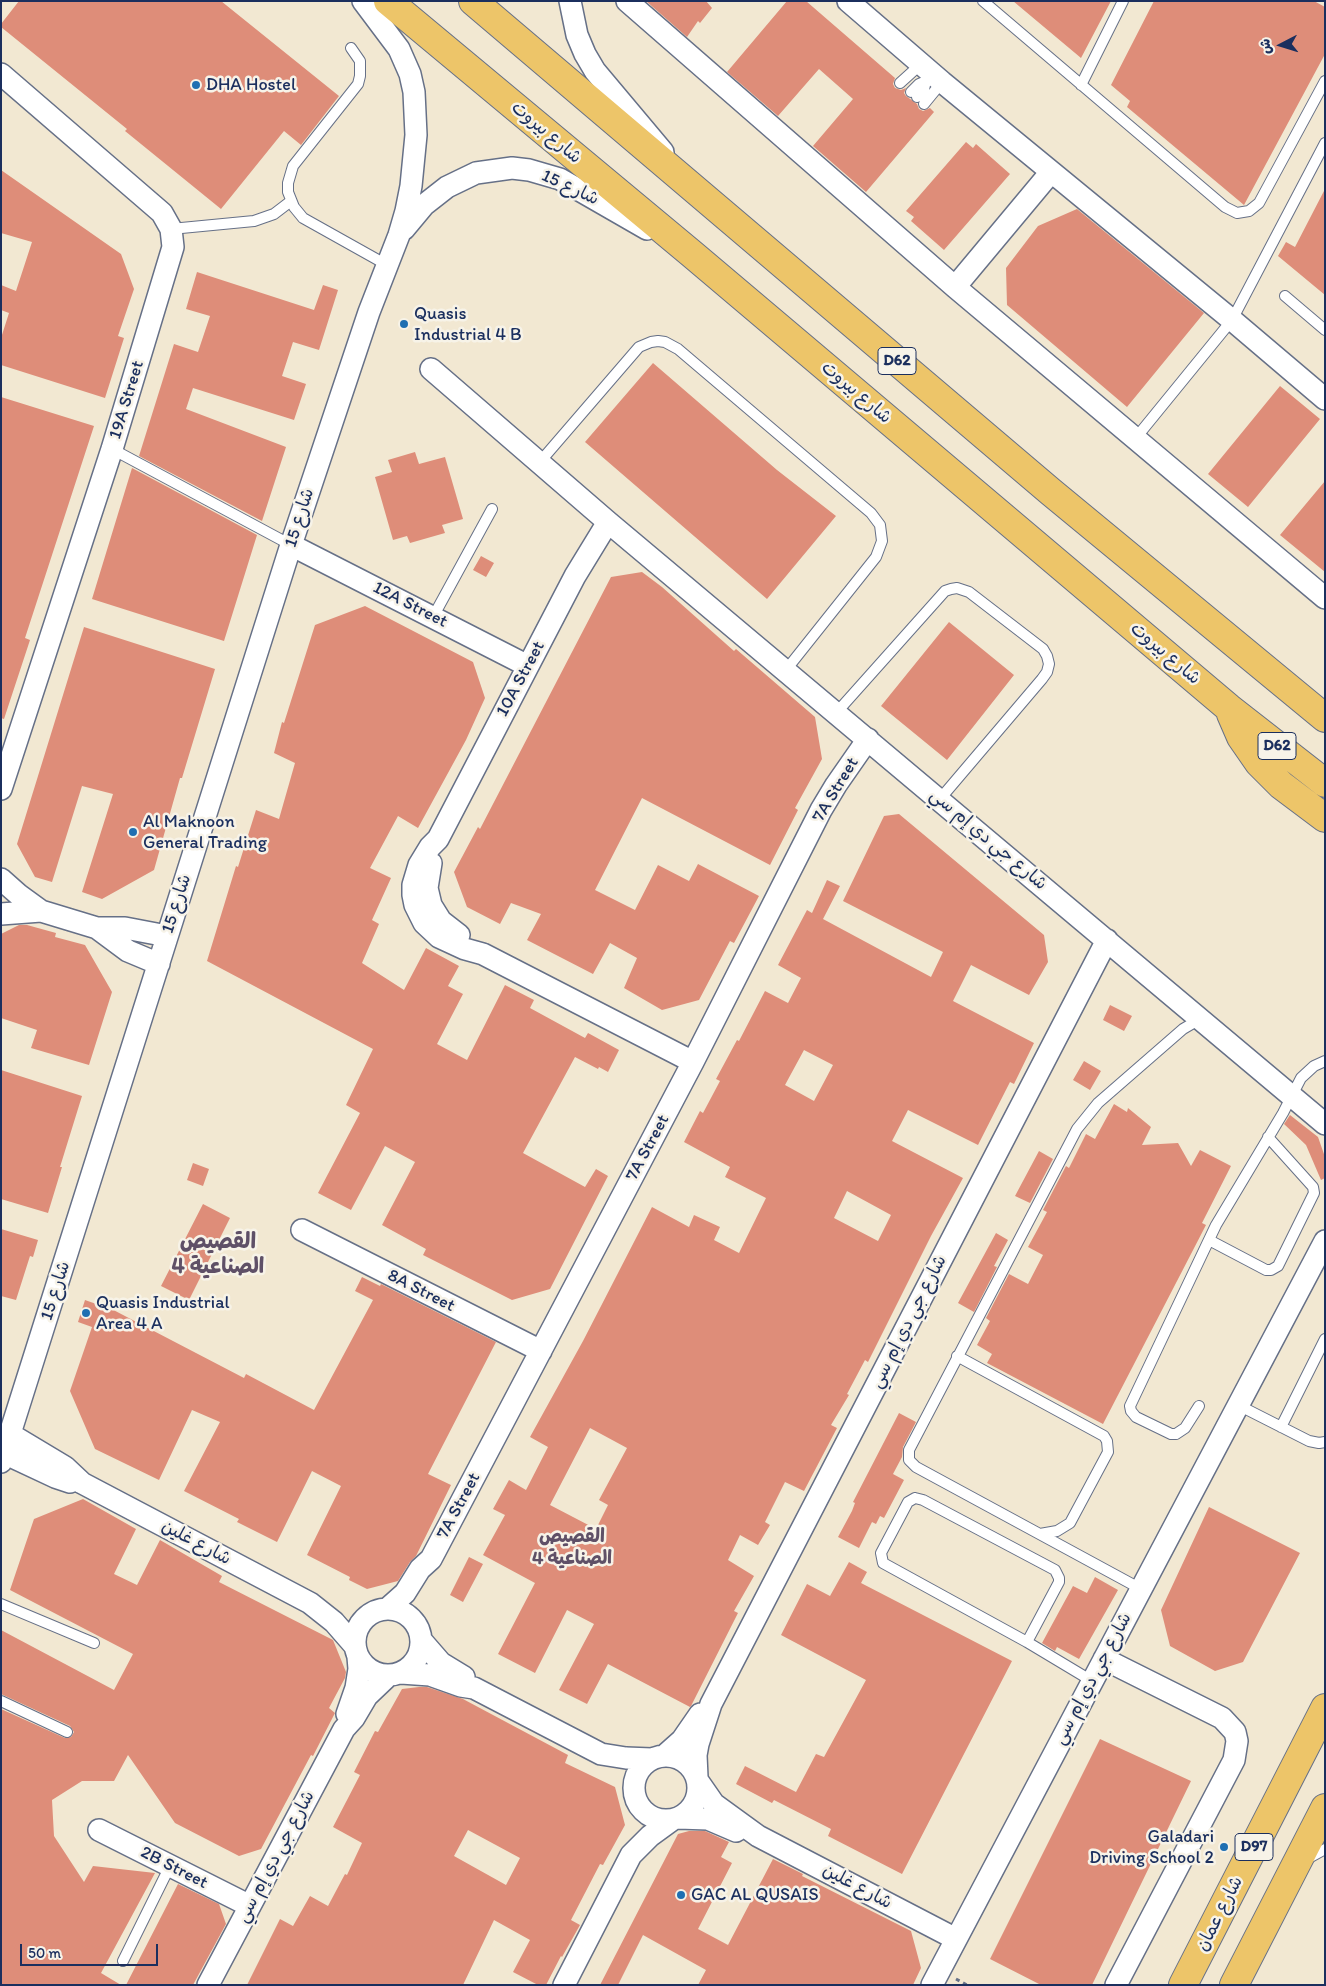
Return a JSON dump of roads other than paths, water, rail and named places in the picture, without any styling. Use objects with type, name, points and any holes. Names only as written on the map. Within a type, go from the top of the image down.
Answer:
[{"type":"main road","name":"شارع بيروت","points":[[388,1],[692,254],[1229,708],[1325,784]]},
{"type":"main road","name":"D62","points":[[473,1],[1051,492],[1325,718]]},
{"type":"main road","points":[[1229,708],[1241,736],[1259,763],[1282,785],[1325,818]]},
{"type":"main road","name":"شارع عمان","points":[[1183,1985],[1325,1708]]},
{"type":"main road","name":"D97","points":[[1234,1985],[1325,1808]]},
{"type":"street","name":"شارع 15","points":[[5,1450],[291,544],[369,312],[399,235],[411,186],[414,161],[416,110],[414,92],[410,74],[399,49],[363,1]]},
{"type":"street","points":[[570,1],[577,35],[585,54],[596,72],[643,126],[678,175]]},
{"type":"street","points":[[627,1],[955,287],[1325,598]]},
{"type":"street","points":[[848,1],[927,75],[1052,172],[1325,398]]},
{"type":"street","points":[[1,74],[162,213],[171,229]]},
{"type":"street","name":"شارع 15","points":[[399,235],[424,205],[446,187],[476,173],[512,168],[530,170],[560,179],[692,254]]},
{"type":"street","points":[[955,287],[1052,172]]},
{"type":"street","name":"19A Street","points":[[1,789],[112,449],[172,256],[173,238],[171,229]]},
{"type":"street","name":"شارع جي دي إم سي","points":[[431,369],[608,522],[837,712],[1325,1124]]},
{"type":"street","name":"10A Street","points":[[608,522],[578,570],[438,839],[427,878],[428,897],[448,927],[470,942],[483,954],[694,1062]]},
{"type":"street","name":"12A Street","points":[[291,544],[528,666]]},
{"type":"street","name":"7A Street","points":[[431,1559],[694,1062],[822,810],[836,785],[868,739]]},
{"type":"street","points":[[1,879],[41,911],[97,928],[125,928],[167,936]]},
{"type":"street","points":[[1,914],[41,911]]},
{"type":"street","points":[[97,928],[128,951],[158,964]]},
{"type":"street","name":"شارع جي دي إم سي","points":[[697,1779],[696,1755],[698,1744],[711,1704],[1107,940]]},
{"type":"street","name":"8A Street","points":[[302,1230],[541,1351]]},
{"type":"street","name":"شارع جي دي إم سي","points":[[932,1985],[1325,1241]]},
{"type":"street","name":"شارع غلين","points":[[5,1450],[55,1477],[82,1483],[310,1603],[334,1622],[370,1671],[379,1675],[430,1675],[461,1686],[474,1688],[601,1754],[626,1758],[680,1758],[693,1770],[714,1804],[758,1836],[956,1939]]},
{"type":"street","points":[[356,1651],[356,1630],[360,1623],[405,1593],[420,1569],[431,1559]]},
{"type":"street","points":[[394,1675],[414,1663],[418,1656],[417,1604],[429,1571],[431,1559]]},
{"type":"street","name":"شارع غلين","points":[[310,1603],[340,1611],[403,1613],[441,1663],[468,1680],[474,1688]]},
{"type":"street","name":"شارع جي دي إم سي","points":[[208,1985],[344,1728],[356,1688],[359,1669],[356,1651]]},
{"type":"street","points":[[1104,1659],[1222,1718],[1234,1732],[1237,1741],[1234,1760],[1116,1985]]},
{"type":"street","name":"شارع جي دي إم سي","points":[[344,1728],[354,1718],[367,1696],[394,1675]]},
{"type":"street","name":"شارع جي دي إم سي","points":[[658,1757],[682,1740],[699,1715],[711,1704]]},
{"type":"street","name":"شارع غلين","points":[[601,1754],[619,1773],[645,1812],[650,1816],[665,1820],[708,1819],[742,1833],[758,1836]]},
{"type":"street","points":[[564,1985],[631,1855],[636,1827],[634,1786],[639,1770],[658,1757]]},
{"type":"street","points":[[631,1855],[650,1836],[686,1814],[692,1807],[698,1790],[697,1779]]},
{"type":"street","name":"2B Street","points":[[99,1830],[250,1906]]},
{"type":"lane","points":[[983,1],[1230,211],[1244,213],[1259,204],[1325,81]]},
{"type":"lane","points":[[1081,84],[1123,1]]},
{"type":"lane","points":[[351,48],[360,61],[358,84],[293,166],[288,183],[291,201],[298,213],[309,222],[387,265]]},
{"type":"lane","points":[[912,93],[927,75]]},
{"type":"lane","points":[[912,93],[912,81],[927,75]]},
{"type":"lane","points":[[912,93],[924,89],[927,75]]},
{"type":"lane","points":[[1135,439],[1232,320],[1325,143]]},
{"type":"lane","points":[[171,229],[254,221],[274,214],[291,201]]},
{"type":"lane","points":[[1285,296],[1325,330]]},
{"type":"lane","points":[[539,462],[639,347],[658,341],[666,342],[678,349],[871,513],[880,525],[882,540],[876,557],[786,670]]},
{"type":"lane","points":[[112,449],[291,544]]},
{"type":"lane","points":[[433,617],[492,509]]},
{"type":"lane","points":[[837,712],[945,591],[951,589],[957,588],[969,592],[1043,649],[1049,664],[1047,672],[940,799]]},
{"type":"lane","points":[[1141,1589],[916,1467],[909,1460],[909,1450],[1077,1129],[1098,1103],[1184,1029],[1200,1019]]},
{"type":"lane","points":[[1199,1406],[1185,1428],[1176,1434],[1171,1434],[1136,1417],[1131,1411],[1130,1406],[1209,1240],[1301,1078],[1325,1060]]},
{"type":"lane","points":[[1209,1240],[1266,1270],[1271,1270],[1278,1266],[1314,1193],[1313,1187],[1268,1136]]},
{"type":"lane","points":[[1281,1427],[1325,1339]]},
{"type":"lane","points":[[957,1356],[1104,1436],[1108,1441],[1108,1452],[1070,1523],[1057,1531],[1040,1534]]},
{"type":"lane","points":[[1238,1405],[1314,1443],[1325,1442]]},
{"type":"lane","points":[[1027,1642],[1059,1582],[1055,1570],[923,1500],[911,1499],[881,1553],[883,1563],[1027,1642],[1092,1681]]},
{"type":"lane","points":[[1,1604],[94,1643]]},
{"type":"lane","points":[[1,1701],[67,1732]]},
{"type":"lane","points":[[1294,1869],[1313,1854],[1325,1849]]},
{"type":"lane","points":[[123,1961],[170,1866]]},
{"type":"place","name":"DHA Hostel","points":[[196,85]]},
{"type":"place","name":"Quasis Industrial 4 B","points":[[404,324]]},
{"type":"place","name":"Al Maknoon General Trading","points":[[133,832]]},
{"type":"place","name":"Quasis Industrial Area 4 A","points":[[86,1313]]},
{"type":"place","name":"Galadari Driving School 2","points":[[1224,1847]]},
{"type":"place","name":"GAC AL QUSAIS","points":[[681,1895]]},
{"type":"district","name":"القصيص الصناعية 4","points":[[218,1254]]},
{"type":"district","name":"القصيص الصناعية 4","points":[[572,1548]]}]
